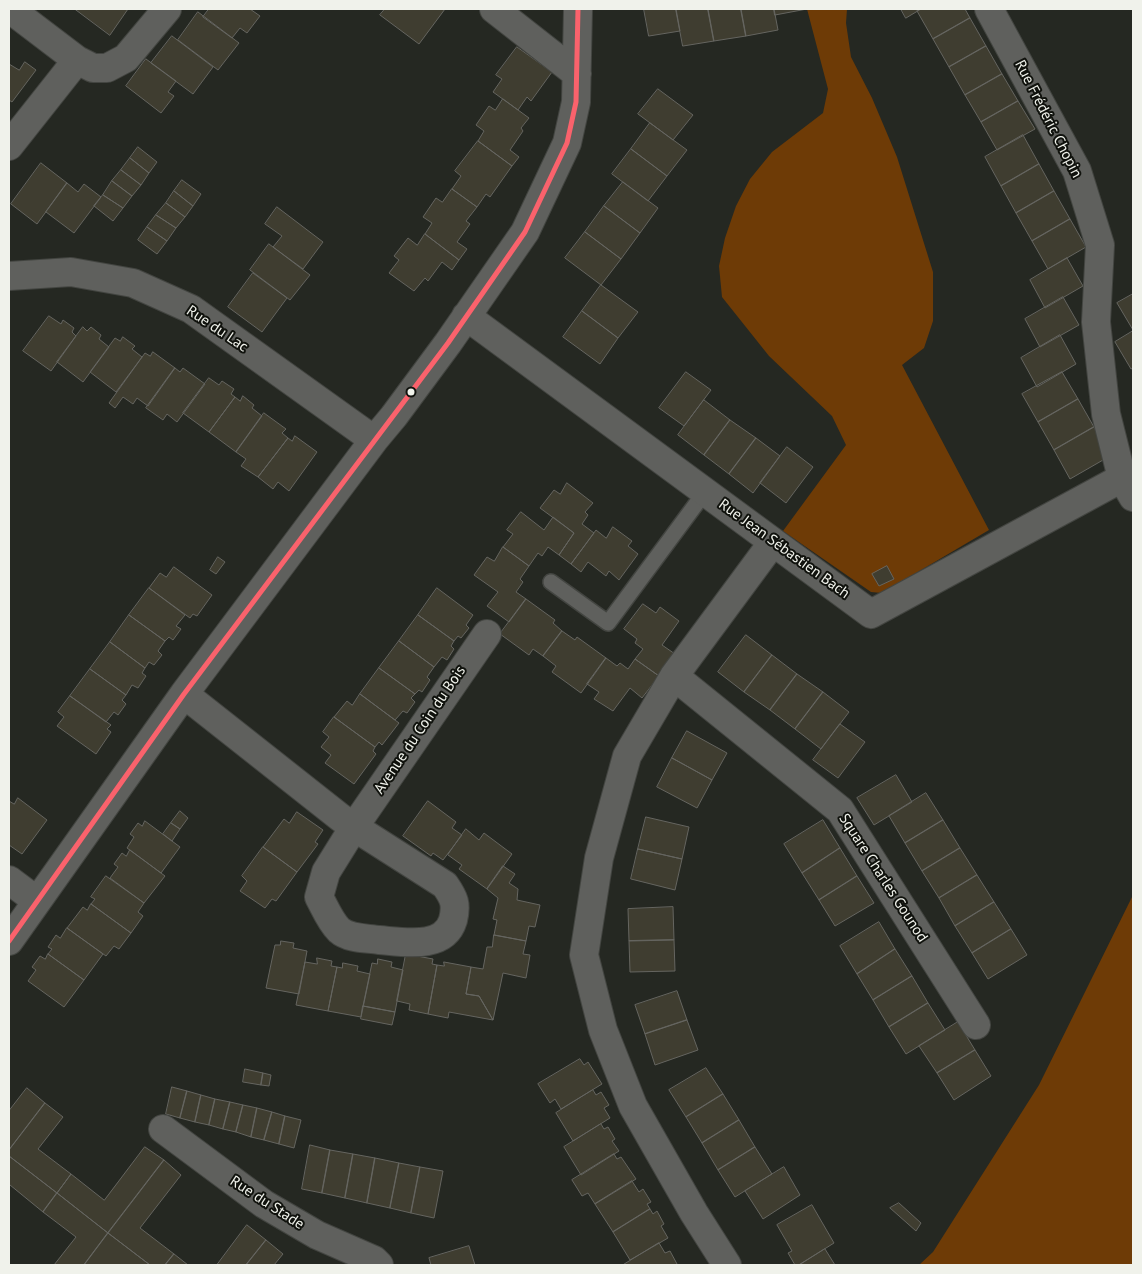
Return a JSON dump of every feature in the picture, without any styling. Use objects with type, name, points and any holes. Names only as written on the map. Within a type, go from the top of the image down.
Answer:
[{"type":"street","points":[[10,9],[77,60],[93,68],[107,68],[126,58],[167,9]]},
{"type":"street","points":[[494,9],[577,74]]},
{"type":"street","points":[[9,940],[184,694],[394,416],[526,232],[567,143],[576,102],[578,9]]},
{"type":"street","name":"Rue Frédéric Chopin","points":[[989,9],[1077,171],[1100,245],[1096,322],[1106,414],[1128,487]]},
{"type":"street","points":[[9,146],[77,60]]},
{"type":"street","name":"Rue du Lac","points":[[9,276],[71,272],[133,283],[191,309],[374,440]]},
{"type":"street","name":"Rue Jean Sébastien Bach","points":[[466,316],[872,614],[1128,487]]},
{"type":"street","points":[[727,1265],[694,1213],[633,1106],[603,1030],[584,955],[599,858],[627,756],[674,676],[773,542]]},
{"type":"street","name":"Avenue du Coin du Bois","points":[[184,694],[354,827],[445,886],[454,899],[455,913],[450,930],[437,940],[407,943],[355,937],[340,931],[330,918],[319,897],[326,872],[354,827],[487,634]]},
{"type":"street","name":"Square Charles Gounod","points":[[674,676],[840,810],[976,1025]]},
{"type":"street","points":[[9,880],[37,901]]},
{"type":"street","name":"Rue du Stade","points":[[163,1129],[264,1204],[317,1235],[374,1260],[379,1265]]},
{"type":"lane","points":[[551,582],[608,623],[705,492]]},
{"type":"shaded area","points":[[807,9],[847,9],[846,23],[851,57],[872,98],[897,157],[933,272],[933,321],[924,348],[902,365],[989,530],[882,593],[871,592],[783,531],[846,445],[832,416],[769,356],[722,297],[719,266],[725,238],[736,206],[750,179],[772,152],[823,113],[828,89]]},
{"type":"shaded area","points":[[1133,895],[1133,1265],[919,1265],[933,1252],[1039,1085]]},
{"type":"building","points":[[75,9],[128,9],[110,35]]},
{"type":"building","points":[[209,9],[250,9],[260,16],[247,33],[240,28],[232,38],[203,17]]},
{"type":"building","points":[[385,9],[445,9],[419,44],[380,15]]},
{"type":"building","points":[[644,9],[676,9],[680,31],[649,36]]},
{"type":"building","points":[[676,9],[708,9],[714,41],[683,46]]},
{"type":"building","points":[[708,9],[741,9],[746,36],[714,41]]},
{"type":"building","points":[[741,9],[774,9],[778,30],[746,36]]},
{"type":"building","points":[[774,9],[807,9],[775,15]]},
{"type":"building","points":[[901,9],[921,9],[906,18]]},
{"type":"building","points":[[921,9],[965,9],[970,18],[933,39],[917,11]]},
{"type":"building","points":[[198,12],[239,43],[218,70],[178,40]]},
{"type":"building","points":[[970,18],[986,46],[949,67],[933,39]]},
{"type":"building","points":[[172,36],[213,67],[193,94],[151,63]]},
{"type":"building","points":[[986,46],[1002,74],[965,95],[949,67]]},
{"type":"building","points":[[517,47],[552,72],[531,101],[527,97],[518,110],[493,92],[502,79],[496,75]]},
{"type":"building","points":[[146,59],[176,81],[168,92],[174,96],[161,113],[126,86]]},
{"type":"building","points":[[25,62],[36,70],[12,102],[9,100],[9,64],[19,70]]},
{"type":"building","points":[[1002,74],[1018,101],[981,122],[965,95]]},
{"type":"building","points":[[658,89],[693,115],[673,140],[638,114]]},
{"type":"building","points":[[503,99],[529,118],[521,128],[523,131],[510,150],[519,157],[512,166],[478,141],[484,131],[476,125],[489,106],[495,110]]},
{"type":"building","points":[[1018,101],[1035,129],[997,150],[981,122]]},
{"type":"building","points":[[650,123],[687,150],[667,176],[631,149]]},
{"type":"building","points":[[1023,135],[1039,164],[1001,186],[985,157]]},
{"type":"building","points":[[478,141],[512,166],[490,197],[486,194],[477,207],[452,189],[461,176],[455,171]]},
{"type":"building","points":[[138,147],[157,162],[149,173],[130,158]]},
{"type":"building","points":[[631,149],[667,176],[648,201],[612,174]]},
{"type":"building","points":[[130,158],[149,173],[141,185],[121,170]]},
{"type":"building","points":[[41,163],[67,183],[37,224],[11,204]]},
{"type":"building","points":[[1039,164],[1054,191],[1016,213],[1001,186]]},
{"type":"building","points":[[121,170],[141,185],[132,196],[112,181]]},
{"type":"building","points":[[182,180],[201,194],[193,206],[174,191]]},
{"type":"building","points":[[112,181],[132,196],[123,208],[103,195]]},
{"type":"building","points":[[623,182],[658,208],[640,233],[604,206]]},
{"type":"building","points":[[67,183],[78,192],[84,184],[101,197],[74,233],[46,212]]},
{"type":"building","points":[[452,189],[477,207],[466,221],[470,224],[457,242],[467,249],[459,260],[425,234],[432,223],[423,217],[436,198],[442,202]]},
{"type":"building","points":[[174,191],[193,206],[185,217],[166,203]]},
{"type":"building","points":[[1054,191],[1070,219],[1032,241],[1016,213]]},
{"type":"building","points":[[103,195],[123,208],[113,221],[94,206]]},
{"type":"building","points":[[166,203],[185,217],[176,228],[156,215]]},
{"type":"building","points":[[604,206],[640,233],[621,259],[585,232]]},
{"type":"building","points":[[277,207],[323,242],[303,269],[273,247],[282,236],[265,224]]},
{"type":"building","points":[[156,215],[176,228],[167,241],[147,227]]},
{"type":"building","points":[[1070,219],[1086,247],[1048,269],[1032,241]]},
{"type":"building","points":[[147,227],[167,241],[157,254],[138,240]]},
{"type":"building","points":[[585,232],[621,259],[601,285],[565,258]]},
{"type":"building","points":[[425,234],[459,260],[452,270],[442,262],[428,281],[425,278],[414,291],[389,273],[399,260],[394,256],[408,238],[417,245]]},
{"type":"building","points":[[269,244],[310,275],[290,300],[250,270]]},
{"type":"building","points":[[1067,258],[1083,286],[1045,308],[1030,280]]},
{"type":"building","points":[[253,273],[287,298],[262,332],[228,307]]},
{"type":"building","points":[[601,285],[638,312],[618,338],[582,311]]},
{"type":"building","points":[[1133,294],[1133,330],[1117,303]]},
{"type":"building","points":[[1063,297],[1079,325],[1040,347],[1025,319]]},
{"type":"building","points":[[582,311],[618,338],[600,364],[563,337]]},
{"type":"building","points":[[49,316],[61,324],[63,320],[74,328],[72,332],[76,336],[51,371],[23,351]]},
{"type":"building","points":[[83,327],[87,331],[91,327],[101,335],[99,339],[109,347],[83,382],[57,362]]},
{"type":"building","points":[[1133,331],[1133,368],[1131,369],[1115,342]]},
{"type":"building","points":[[1060,335],[1076,364],[1037,387],[1021,358]]},
{"type":"building","points":[[123,337],[135,346],[132,349],[142,357],[116,392],[90,372],[115,338],[120,341]]},
{"type":"building","points":[[153,352],[175,368],[148,406],[137,398],[133,404],[123,397],[115,408],[109,403],[145,353],[150,356]]},
{"type":"building","points":[[175,368],[180,372],[183,368],[205,384],[177,422],[167,414],[163,420],[146,408]]},
{"type":"building","points":[[686,372],[711,390],[684,426],[659,408]]},
{"type":"building","points":[[1062,372],[1078,399],[1038,422],[1022,394]]},
{"type":"building","points":[[209,378],[219,385],[222,381],[234,389],[231,394],[235,397],[209,432],[183,413]]},
{"type":"building","points":[[243,396],[254,405],[252,408],[262,416],[236,452],[209,432],[235,397],[240,401]]},
{"type":"building","points":[[1078,399],[1094,427],[1054,450],[1038,422]]},
{"type":"building","points":[[704,400],[730,420],[704,455],[678,435]]},
{"type":"building","points":[[264,413],[286,429],[282,433],[288,438],[258,477],[241,466],[246,459],[236,452]]},
{"type":"building","points":[[730,420],[756,438],[729,474],[704,455]]},
{"type":"building","points":[[1094,427],[1110,456],[1070,479],[1054,450]]},
{"type":"building","points":[[295,436],[317,452],[289,491],[278,482],[273,489],[258,477],[288,438],[292,441]]},
{"type":"building","points":[[756,438],[780,456],[753,493],[729,474]]},
{"type":"building","points":[[787,447],[813,467],[786,503],[760,483]]},
{"type":"building","points":[[567,483],[593,503],[585,512],[588,515],[582,524],[594,533],[571,564],[559,555],[574,533],[540,508],[554,490],[560,494]]},
{"type":"building","points":[[521,512],[544,530],[553,517],[574,533],[559,555],[548,547],[542,556],[538,553],[529,566],[503,547],[513,534],[507,530]]},
{"type":"building","points":[[613,527],[632,541],[628,546],[638,554],[619,580],[609,571],[606,576],[588,562],[581,572],[571,564],[596,530],[606,538]]},
{"type":"building","points":[[503,547],[529,566],[520,579],[523,582],[516,592],[526,599],[509,622],[487,606],[498,592],[474,575],[487,557],[494,561]]},
{"type":"building","points":[[218,557],[225,562],[216,574],[210,570]]},
{"type":"building","points":[[887,566],[894,579],[879,586],[872,574]]},
{"type":"building","points":[[174,567],[212,595],[197,616],[193,614],[190,618],[149,588],[160,573],[166,577]]},
{"type":"building","points":[[149,588],[185,615],[176,626],[181,629],[173,640],[169,637],[165,641],[129,615]]},
{"type":"building","points":[[437,588],[473,615],[466,625],[469,628],[461,638],[458,636],[454,641],[418,615]]},
{"type":"building","points":[[526,599],[555,620],[553,623],[562,631],[543,656],[533,649],[529,655],[500,634]]},
{"type":"building","points":[[643,604],[656,613],[660,607],[679,621],[662,645],[675,654],[659,676],[635,659],[643,649],[635,643],[637,639],[624,629]]},
{"type":"building","points":[[129,615],[165,641],[158,651],[162,655],[154,665],[149,662],[145,668],[110,642]]},
{"type":"building","points":[[418,615],[454,641],[451,646],[454,649],[447,660],[442,657],[434,667],[399,641]]},
{"type":"building","points":[[562,631],[575,640],[577,637],[606,658],[581,693],[552,672],[556,666],[543,656]]},
{"type":"building","points":[[746,635],[772,655],[744,692],[718,672]]},
{"type":"building","points":[[399,641],[434,667],[427,677],[430,680],[422,692],[419,690],[415,694],[379,668]]},
{"type":"building","points":[[110,642],[145,668],[142,673],[146,676],[138,688],[132,685],[126,695],[90,669]]},
{"type":"building","points":[[772,655],[797,674],[770,710],[744,692]]},
{"type":"building","points":[[606,658],[617,666],[620,663],[628,669],[635,659],[659,676],[642,698],[630,688],[613,711],[594,699],[599,692],[587,684]]},
{"type":"building","points":[[379,668],[415,694],[411,698],[415,702],[407,713],[403,711],[395,720],[360,694]]},
{"type":"building","points":[[90,669],[126,695],[122,700],[126,704],[118,715],[114,712],[106,722],[70,696]]},
{"type":"building","points":[[797,674],[823,692],[795,729],[770,710]]},
{"type":"building","points":[[823,692],[849,712],[821,749],[795,729]]},
{"type":"building","points":[[360,694],[399,723],[382,745],[379,742],[375,747],[334,717],[347,701],[352,705]]},
{"type":"building","points":[[70,696],[111,725],[107,729],[111,732],[96,754],[57,726],[64,717],[58,712]]},
{"type":"building","points":[[334,717],[375,747],[373,751],[376,754],[354,784],[325,763],[331,755],[321,747],[329,737],[323,732]]},
{"type":"building","points":[[840,724],[865,742],[838,778],[813,760]]},
{"type":"building","points":[[687,731],[727,753],[712,780],[672,758]]},
{"type":"building","points":[[672,758],[712,780],[697,808],[657,787]]},
{"type":"building","points":[[896,775],[912,802],[874,825],[857,798]]},
{"type":"building","points":[[926,793],[943,820],[905,843],[889,816]]},
{"type":"building","points":[[18,798],[47,820],[22,854],[9,845],[9,801],[14,804]]},
{"type":"building","points":[[428,801],[456,822],[452,828],[462,835],[443,860],[433,853],[431,856],[403,836]]},
{"type":"building","points":[[180,811],[188,818],[180,829],[171,823]]},
{"type":"building","points":[[297,812],[323,830],[315,842],[318,844],[297,872],[263,847],[284,819],[289,823]]},
{"type":"building","points":[[646,817],[689,827],[682,859],[638,849]]},
{"type":"building","points":[[823,820],[840,848],[802,873],[784,844]]},
{"type":"building","points":[[943,820],[960,848],[922,871],[905,843]]},
{"type":"building","points":[[145,821],[180,847],[161,873],[127,848],[134,837],[130,834],[138,823],[142,826]]},
{"type":"building","points":[[171,823],[180,829],[172,841],[163,834]]},
{"type":"building","points":[[466,829],[479,840],[484,833],[512,854],[487,889],[459,869],[462,865],[448,855]]},
{"type":"building","points":[[263,847],[297,872],[276,901],[272,899],[265,908],[240,891],[247,881],[242,876]]},
{"type":"building","points":[[840,848],[857,876],[819,900],[802,873]]},
{"type":"building","points":[[960,848],[977,875],[939,898],[922,871]]},
{"type":"building","points":[[638,849],[682,859],[675,890],[631,879]]},
{"type":"building","points":[[130,850],[165,876],[144,903],[110,878],[118,867],[114,864],[122,853],[126,856]]},
{"type":"building","points":[[503,866],[515,874],[509,883],[518,889],[517,900],[540,905],[535,927],[529,926],[526,941],[494,935],[497,920],[493,919],[498,898],[487,889]]},
{"type":"building","points":[[977,875],[994,902],[955,926],[939,898]]},
{"type":"building","points":[[106,876],[144,903],[138,912],[143,916],[131,933],[91,904],[95,899],[91,897]]},
{"type":"building","points":[[857,876],[874,903],[835,926],[819,900]]},
{"type":"building","points":[[994,902],[1011,929],[972,953],[955,926]]},
{"type":"building","points":[[91,904],[131,933],[119,949],[114,946],[106,956],[67,928],[83,907],[87,910]]},
{"type":"building","points":[[673,907],[674,940],[629,941],[628,909]]},
{"type":"building","points":[[879,922],[895,949],[857,974],[840,946]]},
{"type":"building","points":[[67,928],[103,954],[84,980],[48,954],[52,949],[48,947],[56,935],[60,938]]},
{"type":"building","points":[[1011,929],[1027,955],[988,979],[972,953]]},
{"type":"building","points":[[494,935],[526,941],[523,954],[530,955],[526,978],[503,973],[493,1020],[479,996],[466,994],[471,967],[483,969],[487,947],[492,947]]},
{"type":"building","points":[[674,940],[675,971],[630,972],[629,941]]},
{"type":"building","points":[[281,941],[294,943],[293,948],[307,951],[299,994],[266,988],[275,945],[280,945]]},
{"type":"building","points":[[895,949],[912,976],[873,1000],[857,974]]},
{"type":"building","points":[[48,954],[84,980],[64,1007],[28,981],[36,970],[32,967],[40,956],[45,959]]},
{"type":"building","points":[[406,954],[433,959],[432,964],[437,965],[428,1014],[409,1010],[410,1004],[397,1001]]},
{"type":"building","points":[[317,958],[332,961],[331,966],[337,967],[328,1011],[296,1005],[305,962],[317,964]]},
{"type":"building","points":[[378,959],[392,962],[391,967],[403,970],[395,1012],[363,1006],[372,963],[377,964]]},
{"type":"building","points":[[444,962],[471,967],[466,994],[479,996],[493,1020],[449,1012],[448,1018],[428,1014],[437,965],[444,966]]},
{"type":"building","points":[[343,963],[358,966],[357,971],[370,974],[361,1017],[328,1011],[337,967],[342,968]]},
{"type":"building","points":[[912,976],[928,1003],[889,1027],[873,1000]]},
{"type":"building","points":[[677,991],[687,1020],[645,1034],[635,1005]]},
{"type":"building","points":[[928,1003],[945,1030],[906,1054],[889,1027]]},
{"type":"building","points":[[363,1006],[395,1012],[392,1025],[361,1019]]},
{"type":"building","points":[[687,1020],[698,1050],[655,1065],[645,1034]]},
{"type":"building","points":[[958,1022],[975,1050],[937,1073],[919,1046]]},
{"type":"building","points":[[975,1050],[991,1076],[954,1100],[937,1073]]},
{"type":"building","points":[[580,1059],[584,1065],[588,1062],[602,1084],[561,1109],[555,1099],[550,1103],[538,1084]]},
{"type":"building","points":[[706,1068],[723,1094],[686,1117],[669,1090]]},
{"type":"building","points":[[245,1069],[263,1073],[261,1085],[243,1082]]},
{"type":"building","points":[[263,1073],[271,1075],[269,1086],[261,1085]]},
{"type":"building","points":[[172,1087],[187,1091],[180,1118],[166,1114]]},
{"type":"building","points":[[27,1088],[45,1103],[9,1150],[9,1111]]},
{"type":"building","points":[[593,1090],[596,1095],[601,1092],[609,1105],[604,1108],[610,1118],[573,1141],[556,1113]]},
{"type":"building","points":[[187,1091],[201,1095],[195,1122],[180,1118]]},
{"type":"building","points":[[723,1094],[739,1120],[702,1143],[686,1117]]},
{"type":"building","points":[[201,1095],[215,1099],[209,1125],[195,1122]]},
{"type":"building","points":[[215,1099],[230,1102],[223,1129],[209,1125]]},
{"type":"building","points":[[230,1102],[243,1105],[236,1132],[223,1129]]},
{"type":"building","points":[[45,1103],[63,1117],[38,1149],[71,1174],[57,1193],[9,1156],[9,1150]]},
{"type":"building","points":[[243,1105],[257,1108],[251,1137],[236,1132]]},
{"type":"building","points":[[257,1108],[272,1112],[264,1140],[251,1137]]},
{"type":"building","points":[[272,1112],[285,1116],[279,1144],[264,1140]]},
{"type":"building","points":[[285,1116],[301,1120],[294,1148],[279,1144]]},
{"type":"building","points":[[739,1120],[755,1147],[718,1170],[702,1143]]},
{"type":"building","points":[[601,1124],[604,1129],[608,1127],[615,1139],[612,1141],[619,1151],[581,1175],[564,1147]]},
{"type":"building","points":[[310,1145],[330,1150],[322,1193],[302,1189]]},
{"type":"building","points":[[145,1147],[164,1160],[108,1233],[57,1193],[71,1174],[104,1200]]},
{"type":"building","points":[[755,1147],[772,1174],[735,1197],[718,1170]]},
{"type":"building","points":[[330,1150],[353,1154],[345,1198],[322,1193]]},
{"type":"building","points":[[353,1154],[375,1158],[367,1203],[345,1198]]},
{"type":"building","points":[[614,1154],[617,1159],[621,1157],[636,1179],[595,1204],[588,1193],[582,1196],[572,1180]]},
{"type":"building","points":[[9,1156],[57,1193],[43,1212],[9,1186]]},
{"type":"building","points":[[375,1158],[399,1163],[390,1208],[367,1203]]},
{"type":"building","points":[[164,1160],[181,1175],[140,1228],[174,1254],[165,1265],[150,1265],[108,1233]]},
{"type":"building","points":[[399,1163],[420,1167],[411,1213],[390,1208]]},
{"type":"building","points":[[420,1167],[443,1171],[434,1218],[411,1213]]},
{"type":"building","points":[[784,1167],[800,1195],[763,1219],[745,1191]]},
{"type":"building","points":[[632,1181],[639,1192],[643,1189],[651,1202],[647,1204],[650,1209],[613,1232],[595,1204]]},
{"type":"building","points":[[57,1193],[108,1233],[84,1265],[54,1265],[76,1237],[43,1212]]},
{"type":"building","points":[[899,1203],[921,1223],[916,1231],[890,1208]]},
{"type":"building","points":[[812,1205],[834,1243],[799,1265],[795,1265],[788,1253],[792,1251],[777,1225]]},
{"type":"building","points":[[650,1209],[653,1214],[657,1211],[664,1224],[661,1226],[668,1238],[630,1260],[613,1232]]},
{"type":"building","points":[[247,1225],[266,1240],[246,1265],[217,1265]]},
{"type":"building","points":[[108,1233],[150,1265],[84,1265]]},
{"type":"building","points":[[266,1240],[283,1254],[274,1265],[246,1265]]},
{"type":"building","points":[[659,1243],[665,1253],[670,1251],[677,1264],[623,1265]]},
{"type":"building","points":[[469,1246],[475,1265],[431,1265],[429,1258]]},
{"type":"building","points":[[825,1249],[835,1265],[799,1265]]},
{"type":"building","points":[[174,1254],[188,1265],[165,1265]]},
{"type":"transit line","points":[[9,941],[184,694],[448,343],[525,232],[567,143],[576,102],[578,9]]}]
